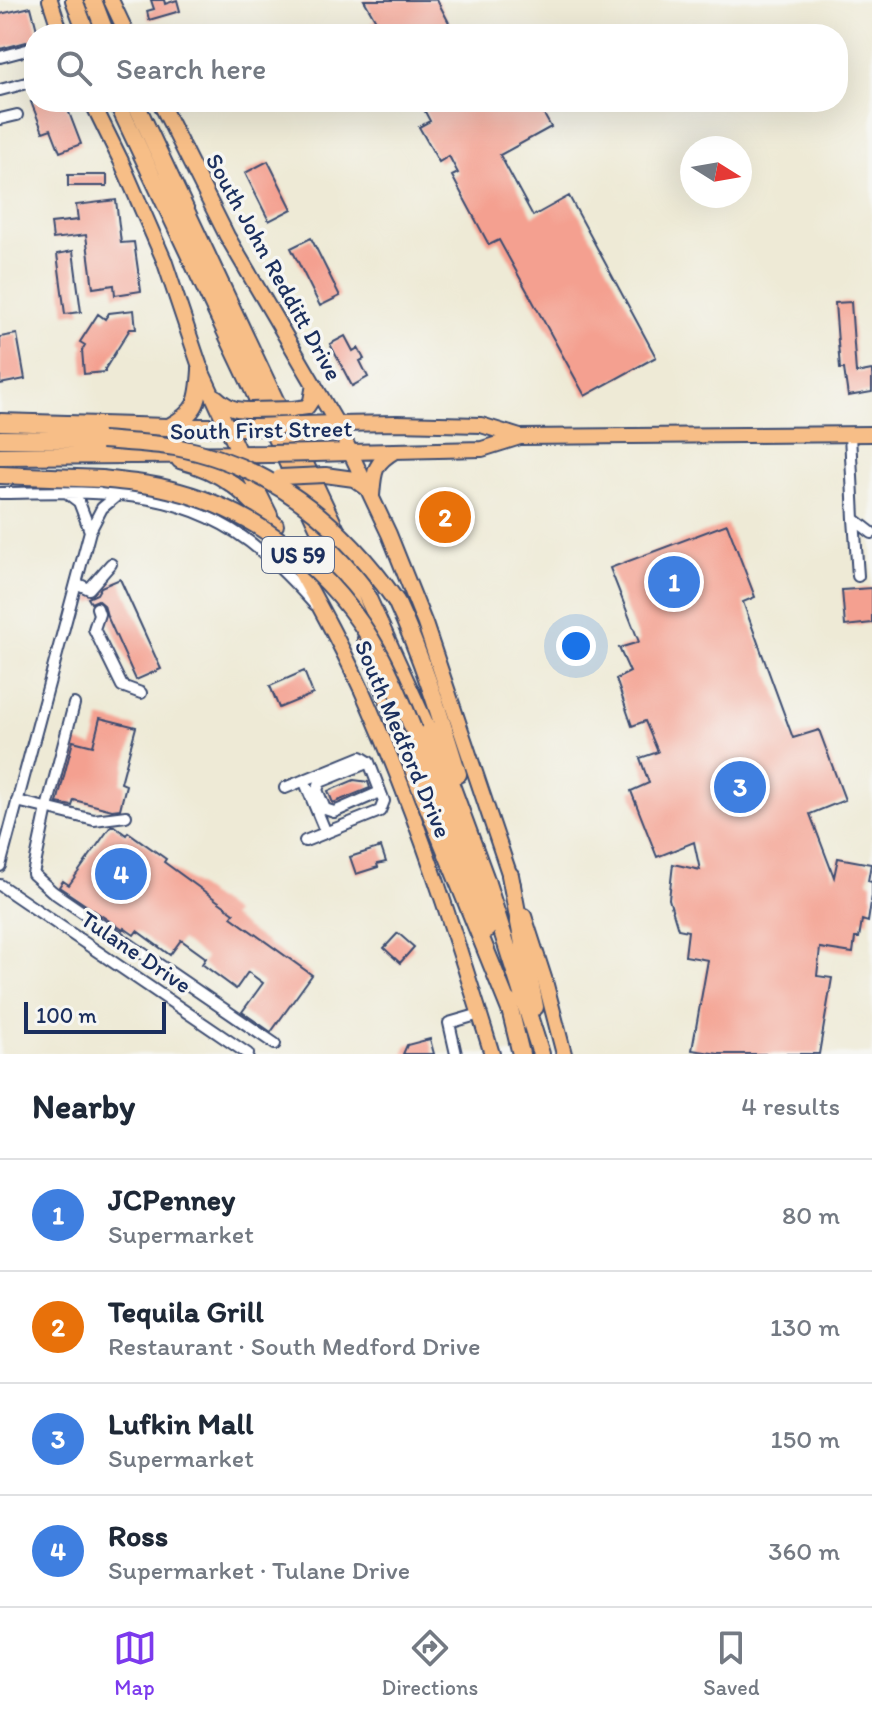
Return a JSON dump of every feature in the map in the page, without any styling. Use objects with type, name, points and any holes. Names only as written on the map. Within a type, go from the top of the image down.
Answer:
[{"type":"highway","points":[[74,0],[83,24]]},
{"type":"highway","points":[[93,0],[102,24]]},
{"type":"highway","points":[[122,112],[344,582],[417,780],[510,1010]]},
{"type":"highway","points":[[140,112],[437,749],[485,877]]},
{"type":"highway","points":[[168,427],[187,417],[192,410],[200,391],[201,370]]},
{"type":"highway","name":"South First Street","points":[[0,422],[227,428],[337,424]]},
{"type":"highway","name":"US 59","points":[[0,439],[102,440],[176,447],[215,457],[258,474],[318,513],[353,545],[396,601],[429,679],[485,877],[540,1049]]},
{"type":"highway","name":"South First Street","points":[[0,456],[350,452]]},
{"type":"highway","points":[[163,456],[196,465],[232,481],[275,525]]},
{"type":"highway","name":"US 59","points":[[0,475],[102,479],[167,488],[219,505],[257,525],[303,559],[332,586],[360,621],[381,655],[414,731],[468,868],[521,1054]]},
{"type":"highway","points":[[510,875],[534,994],[540,1049]]},
{"type":"main road","points":[[50,0],[58,24]]},
{"type":"main road","points":[[111,0],[122,24]]},
{"type":"main road","points":[[97,112],[164,260],[201,370],[240,455]]},
{"type":"main road","name":"South John Redditt Drive","points":[[165,112],[227,236],[337,424],[350,452]]},
{"type":"main road","points":[[212,394],[234,410],[293,409],[307,407],[314,384]]},
{"type":"main road","name":"South First Street","points":[[337,424],[481,425],[520,437]]},
{"type":"main road","name":"South First Street","points":[[350,452],[482,449],[520,437],[872,434]]},
{"type":"main road","points":[[257,490],[272,478],[325,475],[354,479],[370,493],[379,462],[395,450]]},
{"type":"main road","name":"South Medford Drive","points":[[350,452],[389,534],[425,624],[545,981],[564,1054]]},
{"type":"main road","name":"South Medford Drive","points":[[240,455],[326,617],[370,708],[415,816],[492,1054]]},
{"type":"street","points":[[0,57],[24,51]]},
{"type":"street","points":[[0,90],[24,84]]},
{"type":"street","points":[[0,119],[17,115]]},
{"type":"street","points":[[843,434],[858,576]]},
{"type":"street","points":[[66,492],[79,502],[90,531]]},
{"type":"street","points":[[0,493],[137,495],[199,513],[230,528],[261,550],[326,617]]},
{"type":"street","points":[[0,866],[90,531],[102,508],[119,494]]},
{"type":"street","points":[[854,519],[872,533]]},
{"type":"street","points":[[76,583],[90,592],[111,564]]},
{"type":"street","points":[[97,608],[99,614],[94,629],[122,686],[141,693]]},
{"type":"street","points":[[74,704],[33,874],[53,892],[275,1044]]},
{"type":"street","points":[[285,788],[361,757],[369,762],[384,801],[380,811],[305,841]]},
{"type":"street","points":[[369,762],[320,782],[317,790],[325,809],[334,812],[380,792]]},
{"type":"street","points":[[304,780],[326,833]]},
{"type":"street","points":[[17,801],[94,820],[126,816]]},
{"type":"street","name":"Tulane Drive","points":[[0,885],[236,1050],[248,1054]]},
{"type":"street","points":[[456,1054],[449,1023],[480,1014]]},
{"type":"building","points":[[151,0],[164,0],[165,4],[177,0],[180,11],[149,20],[147,11],[154,9]]},
{"type":"building","points":[[364,0],[437,0],[450,24],[371,23],[376,21]]},
{"type":"building","points":[[31,7],[35,24],[24,24],[24,43],[0,49],[0,14]]},
{"type":"building","points":[[35,112],[69,112],[81,144],[60,152],[51,129],[43,132]]},
{"type":"building","points":[[425,112],[543,112],[551,127],[500,155],[533,216],[569,196],[656,357],[585,396],[499,240],[489,245],[452,176],[458,173],[449,156],[439,162],[419,127],[430,121]]},
{"type":"building","points":[[268,161],[292,209],[269,221],[245,173]]},
{"type":"building","points":[[68,175],[107,175],[107,186],[68,186]]},
{"type":"building","points":[[116,200],[121,243],[134,242],[141,291],[115,295],[114,285],[93,288],[86,235],[53,239],[51,223],[78,220],[76,205]]},
{"type":"building","points":[[311,238],[340,296],[320,306],[291,248]]},
{"type":"building","points":[[73,251],[81,312],[65,314],[57,254]]},
{"type":"building","points":[[851,302],[856,373],[872,370],[872,392],[848,396],[844,369],[840,369],[835,303]]},
{"type":"building","points":[[134,310],[136,329],[130,329],[105,372],[84,374],[82,350],[85,345],[80,342],[98,314],[105,319],[109,313]]},
{"type":"building","points":[[17,334],[25,379],[0,384],[0,337]]},
{"type":"building","points":[[345,336],[353,351],[358,348],[368,377],[352,386],[330,344]]},
{"type":"building","points":[[465,501],[469,526],[425,533],[422,509]]},
{"type":"building","points":[[727,524],[755,597],[743,602],[793,738],[819,730],[845,800],[810,814],[834,877],[838,858],[871,864],[868,881],[872,882],[872,896],[868,922],[862,920],[853,953],[820,948],[817,976],[832,978],[819,1054],[719,1054],[692,1050],[708,960],[685,956],[688,931],[678,929],[669,899],[673,864],[700,870],[694,842],[657,857],[631,791],[649,783],[640,758],[658,752],[645,721],[632,726],[616,679],[630,672],[619,648],[639,642],[610,568]]},
{"type":"building","points":[[120,579],[161,669],[136,680],[104,605],[98,600],[91,603],[88,598],[97,594],[101,587]]},
{"type":"building","points":[[872,588],[872,623],[845,626],[842,590]]},
{"type":"building","points":[[304,671],[313,694],[279,708],[270,686]]},
{"type":"building","points":[[100,718],[136,727],[121,783],[126,785],[120,809],[112,810],[74,800],[72,806],[57,803],[73,741],[93,746]]},
{"type":"building","points":[[354,780],[368,782],[370,788],[333,803],[328,791]]},
{"type":"building","points":[[111,826],[126,835],[128,832],[166,859],[164,862],[234,913],[231,917],[312,975],[271,1032],[242,1012],[263,983],[248,972],[236,989],[202,964],[206,958],[181,940],[170,955],[137,931],[134,935],[123,930],[59,887],[63,881],[69,885]]},
{"type":"building","points":[[381,847],[386,862],[356,874],[350,857]]},
{"type":"building","points":[[398,933],[414,947],[400,963],[384,948]]},
{"type":"building","points":[[430,1039],[434,1054],[403,1054],[407,1045]]},
{"type":"place","name":"Tequila Grill","points":[[445,517]]},
{"type":"place","name":"JCPenney","points":[[674,582]]},
{"type":"place","name":"Lufkin Mall","points":[[740,787]]},
{"type":"place","name":"Ross","points":[[121,874]]}]
